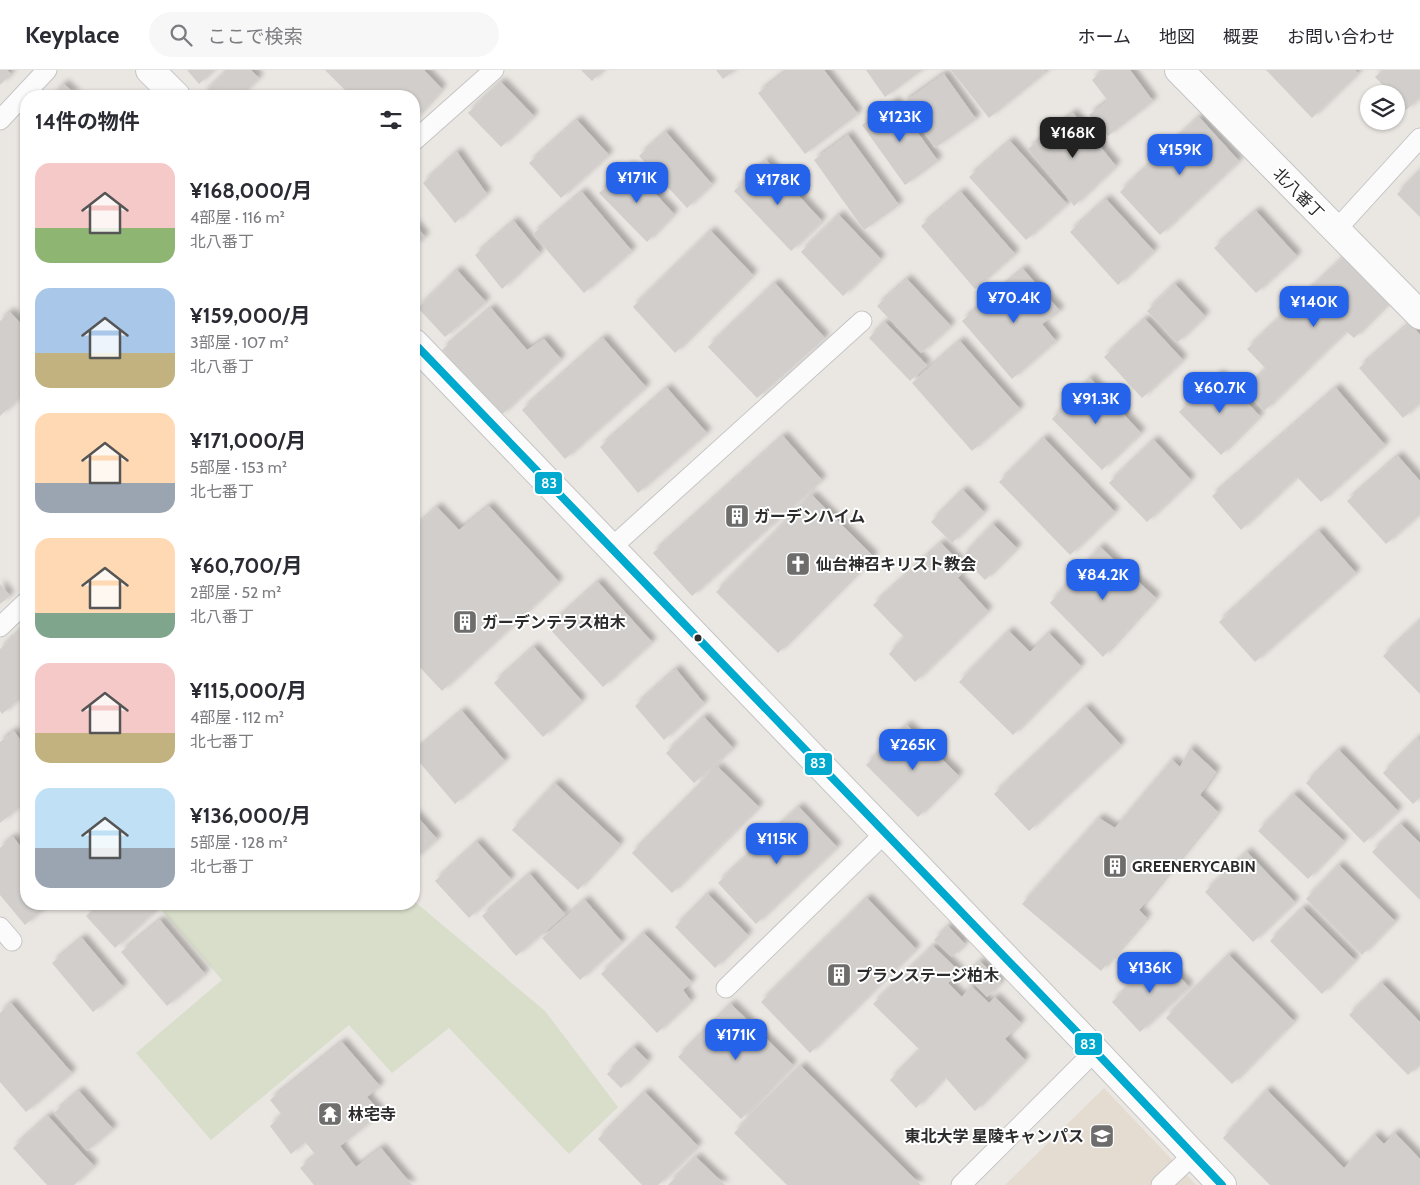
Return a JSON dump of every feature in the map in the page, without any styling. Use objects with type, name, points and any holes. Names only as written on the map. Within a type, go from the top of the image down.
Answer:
[{"type":"street","points":[[150,70],[170,90]]},
{"type":"street","name":"北八番丁","points":[[1179,70],[1420,315]]},
{"type":"street","points":[[420,350],[1222,1185]]},
{"type":"lane","points":[[28,90],[47,70]]},
{"type":"lane","points":[[420,136],[494,70]]},
{"type":"lane","points":[[0,120],[20,99]]},
{"type":"lane","points":[[1336,230],[1420,138]]},
{"type":"lane","points":[[611,548],[862,321]]},
{"type":"lane","points":[[0,627],[20,608]]},
{"type":"lane","points":[[726,988],[885,833]]},
{"type":"lane","points":[[961,1185],[1095,1051]]},
{"type":"lane","points":[[1161,1185],[1193,1155]]},
{"type":"shaded area","name":"東北大学 星陵キャンパス","points":[[1104,1088],[1196,1185],[1005,1185]]},
{"type":"green space","points":[[420,906],[545,1011],[618,1107],[569,1154],[449,1028],[392,1073],[349,1025],[211,1140],[136,1053],[222,980],[161,910],[420,910]]},
{"type":"building","points":[[0,70],[7,70],[11,74],[0,85]]},
{"type":"building","points":[[187,70],[213,70],[199,84]]},
{"type":"building","points":[[228,70],[251,70],[259,78],[246,90],[207,90]]},
{"type":"building","points":[[325,70],[424,70],[442,89],[420,113],[420,90],[345,90]]},
{"type":"building","points":[[581,70],[603,70],[592,81]]},
{"type":"building","points":[[716,70],[735,70],[723,79]]},
{"type":"building","points":[[788,70],[824,70],[858,114],[805,154],[758,93]]},
{"type":"building","points":[[866,70],[922,70],[885,97]]},
{"type":"building","points":[[951,70],[1044,70],[1046,72],[989,118]]},
{"type":"building","points":[[1103,70],[1130,70],[1153,101],[1108,136],[1089,115],[1108,101],[1092,80]]},
{"type":"building","points":[[1266,70],[1355,70],[1358,73],[1312,118]]},
{"type":"building","points":[[1383,70],[1420,70],[1420,97],[1406,110],[1405,85],[1383,85],[1375,77]]},
{"type":"building","points":[[944,74],[976,119],[935,148],[903,103]]},
{"type":"building","points":[[501,82],[534,116],[501,147],[468,113]]},
{"type":"building","points":[[64,84],[70,90],[58,90]]},
{"type":"building","points":[[895,101],[938,161],[905,185],[862,125]]},
{"type":"building","points":[[1073,113],[1116,166],[1074,206],[1028,149]]},
{"type":"building","points":[[1199,117],[1239,161],[1160,235],[1120,192]]},
{"type":"building","points":[[577,120],[609,155],[561,198],[529,163]]},
{"type":"building","points":[[666,132],[712,184],[687,208],[639,156]]},
{"type":"building","points":[[848,135],[899,205],[864,230],[814,160]]},
{"type":"building","points":[[1010,141],[1067,204],[1026,240],[969,177]]},
{"type":"building","points":[[457,152],[487,194],[455,223],[423,183]]},
{"type":"building","points":[[766,160],[822,221],[791,251],[734,191]]},
{"type":"building","points":[[630,166],[674,214],[647,242],[599,193]]},
{"type":"building","points":[[1420,171],[1420,217],[1397,194]]},
{"type":"building","points":[[582,192],[632,251],[584,293],[533,234]]},
{"type":"building","points":[[961,192],[1015,254],[975,289],[921,226]]},
{"type":"building","points":[[1106,199],[1154,251],[1118,285],[1070,232]]},
{"type":"building","points":[[1256,211],[1297,256],[1256,293],[1214,248]]},
{"type":"building","points":[[839,215],[881,259],[843,296],[801,252]]},
{"type":"building","points":[[514,221],[540,253],[502,289],[475,255]]},
{"type":"building","points":[[420,231],[425,237],[420,242]]},
{"type":"building","points":[[711,231],[753,275],[675,353],[633,307]]},
{"type":"building","points":[[1347,254],[1392,300],[1354,338],[1346,331],[1264,411],[1245,390],[1266,369],[1247,349]]},
{"type":"building","points":[[1023,269],[1060,311],[1042,324],[1056,341],[1012,379],[962,321]]},
{"type":"building","points":[[457,270],[486,302],[445,337],[420,310],[420,306]]},
{"type":"building","points":[[907,279],[951,326],[921,353],[877,306]]},
{"type":"building","points":[[775,283],[825,338],[757,398],[708,347]]},
{"type":"building","points":[[1175,284],[1205,316],[1177,343],[1147,311]]},
{"type":"building","points":[[491,308],[527,350],[544,339],[561,359],[500,416],[442,350]]},
{"type":"building","points":[[10,312],[20,323],[20,398],[0,416],[0,321]]},
{"type":"building","points":[[1145,319],[1183,360],[1142,398],[1104,357]]},
{"type":"building","points":[[885,322],[927,365],[910,381],[869,338]]},
{"type":"building","points":[[1410,323],[1420,335],[1420,403],[1403,418],[1359,368]]},
{"type":"building","points":[[603,338],[646,387],[565,459],[522,410]]},
{"type":"building","points":[[960,341],[1020,409],[972,451],[912,383]]},
{"type":"building","points":[[1219,374],[1260,416],[1221,455],[1179,412]]},
{"type":"building","points":[[1090,378],[1141,433],[1102,470],[1052,419]]},
{"type":"building","points":[[667,388],[707,433],[638,493],[600,447]]},
{"type":"building","points":[[1336,388],[1385,445],[1321,502],[1297,477],[1241,530],[1212,496]]},
{"type":"building","name":"ガーデンハイム","points":[[783,436],[822,480],[692,596],[653,553]]},
{"type":"building","points":[[1044,438],[1115,512],[1070,555],[999,482]]},
{"type":"building","points":[[1154,440],[1191,480],[1147,522],[1109,483]]},
{"type":"building","points":[[1398,456],[1420,481],[1420,514],[1386,544],[1347,501]]},
{"type":"building","points":[[963,490],[984,512],[952,543],[931,522]]},
{"type":"building","points":[[812,495],[874,557],[778,653],[716,592]]},
{"type":"building","name":"ガーデンテラス柏木","points":[[489,506],[559,582],[442,691],[420,667],[420,523],[437,507],[459,530]]},
{"type":"building","points":[[993,524],[1017,548],[985,580],[962,557]]},
{"type":"building","points":[[1319,531],[1356,573],[1255,662],[1219,622]]},
{"type":"building","points":[[941,543],[966,569],[958,578],[988,611],[915,682],[889,654],[904,637],[873,605]]},
{"type":"building","points":[[1100,547],[1156,598],[1103,657],[1050,603]]},
{"type":"building","points":[[598,582],[652,642],[603,687],[548,627]]},
{"type":"building","points":[[0,584],[10,596],[0,604]]},
{"type":"building","points":[[1420,621],[1420,694],[1383,656]]},
{"type":"building","points":[[20,631],[20,698],[2,714],[0,711],[0,649]]},
{"type":"building","points":[[1009,631],[1030,652],[1049,633],[1081,666],[1013,735],[959,682]]},
{"type":"building","points":[[534,647],[582,701],[543,737],[494,683]]},
{"type":"building","points":[[676,669],[704,703],[664,740],[635,706]]},
{"type":"building","points":[[1086,707],[1121,745],[1029,831],[994,794]]},
{"type":"building","points":[[462,711],[505,761],[455,804],[420,763],[420,747]]},
{"type":"building","points":[[704,717],[733,748],[694,783],[666,753]]},
{"type":"building","points":[[907,725],[959,776],[918,817],[866,765]]},
{"type":"building","points":[[14,731],[20,740],[20,807],[0,823],[0,742]]},
{"type":"building","points":[[1418,738],[1420,741],[1420,797],[1413,804],[1383,773]]},
{"type":"building","name":"GREENERYCABIN","points":[[1190,748],[1216,772],[1200,795],[1218,812],[1139,910],[1147,918],[1101,971],[1022,904],[1099,818],[1115,828],[1172,760],[1180,767]]},
{"type":"building","points":[[1339,750],[1398,811],[1364,843],[1306,783]]},
{"type":"building","points":[[718,767],[759,807],[672,893],[632,853]]},
{"type":"building","points":[[555,783],[620,844],[578,890],[512,830]]},
{"type":"building","points":[[1294,794],[1344,841],[1308,879],[1258,831]]},
{"type":"building","points":[[799,807],[837,847],[756,924],[718,883]]},
{"type":"building","points":[[420,820],[437,839],[420,855]]},
{"type":"building","points":[[1401,824],[1420,843],[1420,900],[1372,852]]},
{"type":"building","points":[[13,837],[20,846],[20,910],[43,910],[25,925],[0,895],[0,848]]},
{"type":"building","points":[[477,842],[511,879],[469,918],[435,881]]},
{"type":"building","points":[[1247,852],[1295,902],[1253,942],[1205,892]]},
{"type":"building","points":[[1339,865],[1395,921],[1362,955],[1306,899]]},
{"type":"building","points":[[530,874],[565,914],[516,956],[482,916]]},
{"type":"building","points":[[708,894],[748,935],[715,968],[675,927]]},
{"type":"building","name":"プランステージ柏木","points":[[867,898],[916,949],[810,1053],[761,1002]]},
{"type":"building","points":[[585,900],[622,942],[580,980],[542,938]]},
{"type":"building","points":[[1303,908],[1355,960],[1322,994],[1270,941]]},
{"type":"building","points":[[92,910],[156,910],[115,948],[86,916]]},
{"type":"building","points":[[160,920],[205,974],[167,1006],[121,952]]},
{"type":"building","points":[[948,926],[965,944],[952,957],[934,940]]},
{"type":"building","points":[[644,933],[692,982],[683,990],[691,1001],[657,1033],[601,974]]},
{"type":"building","points":[[82,938],[123,987],[93,1012],[52,963]]},
{"type":"building","points":[[933,946],[960,972],[948,983],[962,997],[971,986],[989,1003],[995,997],[1021,1023],[1005,1039],[1025,1060],[975,1111],[945,1077],[916,1108],[890,1080],[920,1050],[873,1004]]},
{"type":"building","points":[[1229,955],[1294,1021],[1232,1084],[1166,1018]]},
{"type":"building","points":[[1161,957],[1189,987],[1140,1032],[1112,1002]]},
{"type":"building","points":[[980,961],[1001,982],[987,997],[966,976]]},
{"type":"building","points":[[1382,983],[1420,1022],[1420,1063],[1408,1075],[1349,1015]]},
{"type":"building","points":[[11,1003],[72,1073],[26,1112],[0,1082],[0,1013]]},
{"type":"building","points":[[731,1004],[793,1065],[741,1119],[678,1057]]},
{"type":"building","name":"林宅寺","points":[[342,1042],[380,1086],[367,1097],[381,1113],[340,1146],[356,1167],[381,1148],[412,1185],[314,1185],[300,1168],[316,1155],[305,1142],[291,1154],[270,1126],[282,1115],[270,1100]]},
{"type":"building","points":[[634,1047],[648,1061],[621,1088],[607,1074]]},
{"type":"building","points":[[801,1066],[921,1185],[787,1185],[734,1133]]},
{"type":"building","points":[[1267,1090],[1344,1168],[1375,1135],[1384,1144],[1395,1133],[1420,1159],[1420,1185],[1270,1185],[1223,1138]]},
{"type":"building","points":[[79,1091],[113,1129],[87,1151],[54,1113]]},
{"type":"building","points":[[645,1092],[698,1146],[658,1185],[642,1185],[598,1139]]},
{"type":"building","points":[[48,1116],[94,1166],[74,1185],[47,1185],[13,1148]]},
{"type":"building","points":[[696,1157],[725,1185],[668,1185]]},
{"type":"transit line","name":"83","points":[[420,349],[1222,1185]]},
{"type":"place","name":"ガーデンハイム","points":[[737,516]]},
{"type":"place","name":"仙台神召キリスト教会","points":[[798,564]]},
{"type":"place","name":"ガーデンテラス柏木","points":[[465,622]]},
{"type":"place","name":"GREENERYCABIN","points":[[1115,866]]},
{"type":"place","name":"プランステージ柏木","points":[[839,975]]},
{"type":"place","name":"林宅寺","points":[[330,1114]]},
{"type":"place","name":"東北大学 星陵キャンパス","points":[[1102,1136]]}]
